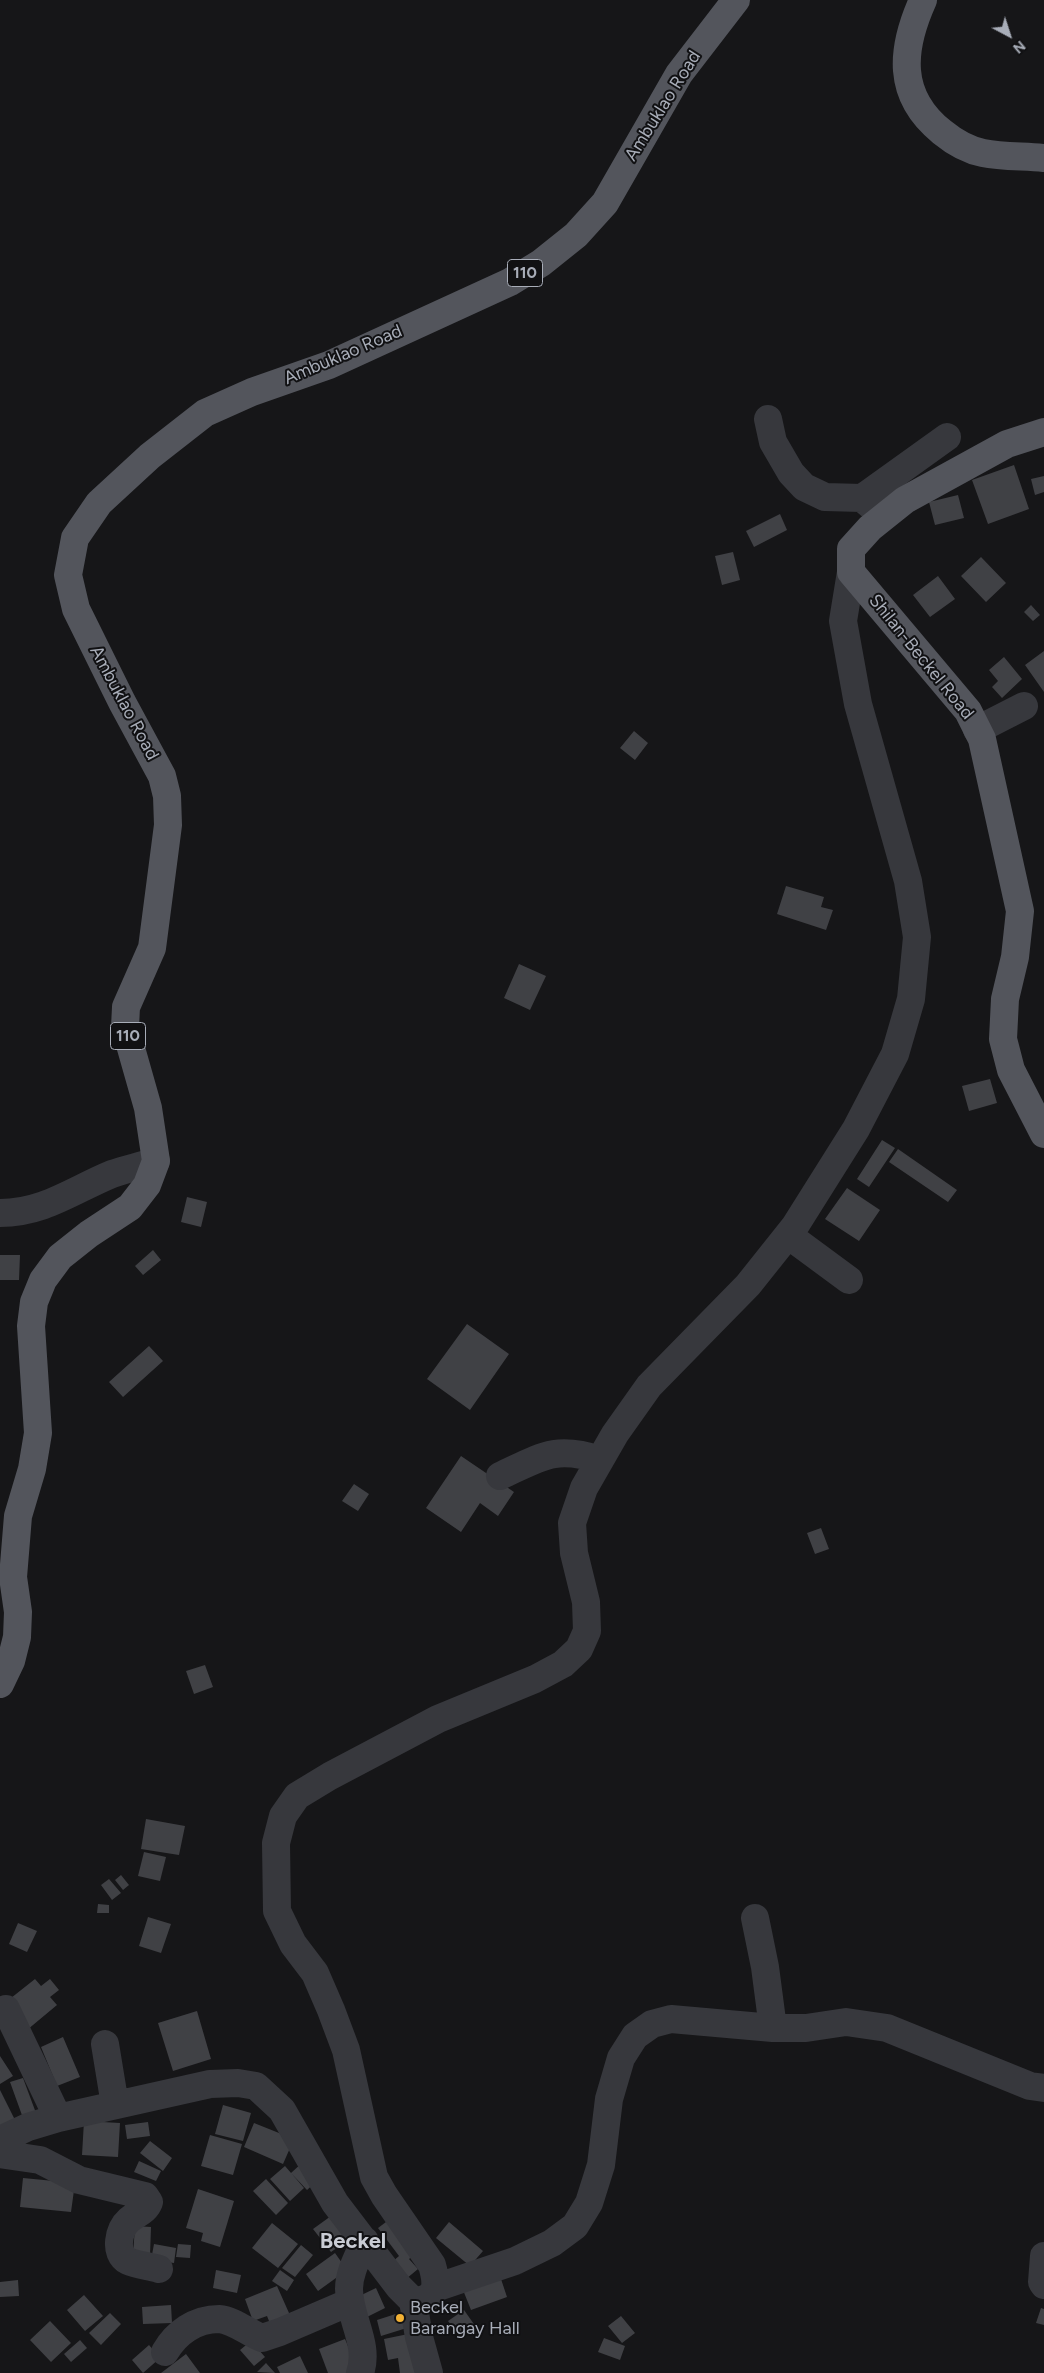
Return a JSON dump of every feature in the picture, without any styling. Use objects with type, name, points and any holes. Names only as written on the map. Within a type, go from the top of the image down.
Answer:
[{"type":"main road","name":"Ambuklao Road","points":[[0,1684],[12,1661],[17,1637],[18,1612],[13,1577],[18,1516],[32,1468],[38,1433],[31,1326],[34,1302],[43,1280],[60,1258],[88,1234],[130,1207],[147,1185],[156,1161],[148,1108],[125,1027],[126,1007],[152,948],[168,825],[167,796],[162,776],[76,609],[68,574],[75,538],[99,503],[150,456],[205,413],[252,392],[329,365],[510,282],[542,263],[576,236],[605,203],[679,74],[736,0]]},
{"type":"main road","points":[[922,0],[906,50],[906,73],[915,103],[932,123],[960,143],[982,152],[1044,158]]},
{"type":"main road","points":[[851,572],[851,549],[870,528],[905,500],[1007,444],[1044,432]]},
{"type":"main road","name":"Shilan-Beckel Road","points":[[851,572],[968,711],[982,739],[1020,912],[1015,957],[1005,999],[1003,1039],[1010,1070],[1044,1134]]},
{"type":"street","points":[[768,419],[772,442],[791,473],[804,486],[825,497],[862,498],[947,437]]},
{"type":"street","points":[[862,498],[884,517]]},
{"type":"street","points":[[429,2373],[420,2337],[424,2295],[436,2278],[432,2265],[384,2195],[374,2177],[346,2050],[316,1973],[294,1944],[277,1911],[276,1843],[283,1816],[297,1796],[330,1776],[438,1718],[536,1679],[563,1664],[579,1649],[587,1631],[586,1602],[574,1553],[572,1523],[584,1488],[615,1434],[649,1386],[748,1285],[788,1235],[856,1129],[895,1054],[911,999],[917,937],[908,881],[858,704],[843,621],[851,572]]},
{"type":"street","points":[[977,730],[1024,706]]},
{"type":"street","points":[[0,1213],[17,1213],[59,1201],[112,1174],[156,1161]]},
{"type":"street","points":[[788,1235],[849,1280]]},
{"type":"street","points":[[500,1476],[555,1453],[580,1453],[600,1460]]},
{"type":"street","points":[[755,1918],[765,1967],[773,2028]]},
{"type":"street","points":[[6,2010],[58,2118]]},
{"type":"street","points":[[0,2140],[28,2127],[58,2118],[210,2084],[238,2083],[256,2086],[282,2110],[335,2203],[399,2287],[424,2295],[515,2261],[552,2243],[575,2226],[589,2204],[601,2165],[609,2099],[621,2058],[635,2036],[652,2024],[671,2019],[773,2028],[806,2028],[846,2022],[887,2028],[1039,2094]]},
{"type":"street","points":[[105,2044],[115,2105]]},
{"type":"street","points":[[0,2154],[40,2160],[78,2180],[145,2196],[149,2202],[147,2208],[133,2217],[122,2229],[119,2236],[121,2252],[128,2260],[158,2269]]},
{"type":"street","points":[[360,2373],[363,2354],[350,2302],[349,2289],[351,2272],[365,2242]]},
{"type":"street","points":[[1044,2256],[1042,2282],[1044,2285]]},
{"type":"street","points":[[164,2352],[174,2337],[183,2330],[200,2323],[219,2319],[262,2338],[350,2302]]},
{"type":"street","points":[[420,2337],[432,2350],[443,2373]]},
{"type":"building","points":[[1014,465],[1029,509],[988,524],[972,480]]},
{"type":"building","points":[[1044,476],[1044,492],[1035,495],[1031,479]]},
{"type":"building","points":[[958,495],[964,518],[935,525],[929,502]]},
{"type":"building","points":[[780,514],[787,530],[754,547],[746,531]]},
{"type":"building","points":[[733,552],[740,580],[722,585],[715,556]]},
{"type":"building","points":[[981,557],[1006,583],[986,602],[961,576]]},
{"type":"building","points":[[938,576],[955,599],[930,617],[913,595]]},
{"type":"building","points":[[1031,605],[1040,615],[1033,621],[1024,612]]},
{"type":"building","points":[[1044,651],[1044,692],[1025,665]]},
{"type":"building","points":[[1004,657],[1022,679],[1002,698],[992,687],[998,681],[989,670]]},
{"type":"building","points":[[634,731],[648,743],[635,760],[620,748]]},
{"type":"building","points":[[786,886],[824,897],[821,907],[833,910],[826,930],[777,914]]},
{"type":"building","points":[[519,964],[546,976],[530,1010],[504,998]]},
{"type":"building","points":[[990,1079],[997,1103],[969,1111],[962,1086]]},
{"type":"building","points":[[882,1140],[895,1148],[869,1187],[857,1179]]},
{"type":"building","points":[[898,1149],[957,1190],[948,1202],[889,1162]]},
{"type":"building","points":[[847,1188],[880,1210],[859,1241],[825,1219]]},
{"type":"building","points":[[187,1197],[207,1202],[201,1227],[181,1222]]},
{"type":"building","points":[[153,1250],[161,1260],[143,1275],[135,1266]]},
{"type":"building","points":[[0,1255],[20,1255],[19,1280],[0,1280]]},
{"type":"building","points":[[467,1324],[509,1354],[470,1410],[427,1379]]},
{"type":"building","points":[[149,1346],[163,1361],[123,1397],[109,1382]]},
{"type":"building","points":[[461,1456],[514,1492],[498,1516],[480,1503],[461,1532],[426,1508]]},
{"type":"building","points":[[354,1484],[369,1494],[358,1511],[342,1501]]},
{"type":"building","points":[[821,1528],[829,1549],[815,1554],[807,1533]]},
{"type":"building","points":[[205,1665],[213,1687],[194,1694],[186,1671]]},
{"type":"building","points":[[146,1819],[185,1826],[179,1855],[141,1849]]},
{"type":"building","points":[[144,1852],[166,1857],[160,1881],[138,1876]]},
{"type":"building","points":[[121,1875],[129,1885],[123,1890],[115,1880]]},
{"type":"building","points":[[109,1879],[121,1893],[112,1900],[101,1885]]},
{"type":"building","points":[[98,1904],[109,1905],[109,1913],[97,1913]]},
{"type":"building","points":[[148,1917],[171,1924],[161,1953],[139,1946]]},
{"type":"building","points":[[18,1923],[37,1931],[27,1952],[9,1944]]},
{"type":"building","points":[[35,1979],[41,1986],[50,1979],[59,1990],[50,1997],[57,2005],[27,2030],[11,1998]]},
{"type":"building","points":[[197,2011],[211,2059],[173,2071],[158,2023]]},
{"type":"building","points":[[63,2037],[80,2077],[57,2086],[41,2047]]},
{"type":"building","points":[[0,2056],[13,2076],[0,2084]]},
{"type":"building","points":[[23,2078],[36,2113],[23,2118],[10,2082]]},
{"type":"building","points":[[0,2090],[15,2120],[0,2128]]},
{"type":"building","points":[[223,2105],[251,2113],[243,2141],[215,2134]]},
{"type":"building","points":[[84,2121],[120,2123],[118,2157],[82,2155]]},
{"type":"building","points":[[148,2122],[150,2136],[127,2139],[125,2125]]},
{"type":"building","points":[[254,2123],[294,2139],[283,2164],[244,2147]]},
{"type":"building","points":[[210,2135],[242,2144],[233,2175],[201,2166]]},
{"type":"building","points":[[150,2141],[172,2158],[163,2171],[140,2153]]},
{"type":"building","points":[[139,2161],[161,2171],[156,2181],[134,2172]]},
{"type":"building","points":[[303,2162],[319,2179],[307,2190],[291,2173]]},
{"type":"building","points":[[285,2166],[304,2188],[290,2201],[270,2179]]},
{"type":"building","points":[[23,2178],[75,2183],[71,2212],[20,2207]]},
{"type":"building","points":[[266,2179],[288,2203],[276,2215],[253,2191]]},
{"type":"building","points":[[198,2189],[234,2201],[220,2247],[201,2241],[203,2233],[186,2228]]},
{"type":"building","points":[[331,2216],[348,2240],[331,2252],[313,2229]]},
{"type":"building","points":[[386,2222],[417,2253],[409,2259],[418,2269],[406,2279],[392,2262],[399,2256],[378,2228]]},
{"type":"building","points":[[449,2222],[483,2251],[470,2266],[436,2238]]},
{"type":"building","points":[[272,2223],[298,2244],[278,2268],[252,2248]]},
{"type":"building","points":[[135,2226],[151,2227],[150,2256],[133,2255]]},
{"type":"building","points":[[154,2244],[176,2248],[174,2263],[151,2260]]},
{"type":"building","points":[[178,2244],[191,2245],[190,2258],[176,2257]]},
{"type":"building","points":[[301,2245],[313,2255],[295,2277],[282,2268]]},
{"type":"building","points":[[335,2253],[347,2270],[318,2291],[306,2274]]},
{"type":"building","points":[[216,2270],[241,2275],[237,2293],[213,2288]]},
{"type":"building","points":[[280,2270],[294,2280],[287,2291],[272,2281]]},
{"type":"building","points":[[500,2276],[507,2297],[471,2310],[463,2290]]},
{"type":"building","points":[[18,2280],[19,2296],[0,2297],[0,2282]]},
{"type":"building","points":[[277,2286],[293,2322],[273,2331],[267,2316],[253,2321],[245,2299]]},
{"type":"building","points":[[376,2288],[385,2308],[361,2320],[351,2300]]},
{"type":"building","points":[[84,2295],[103,2316],[85,2331],[67,2310]]},
{"type":"building","points":[[171,2305],[172,2323],[143,2324],[142,2307]]},
{"type":"building","points":[[1041,2308],[1044,2309],[1044,2325],[1036,2323]]},
{"type":"building","points":[[464,2310],[476,2327],[461,2338],[448,2321]]},
{"type":"building","points":[[405,2311],[410,2327],[381,2336],[377,2320]]},
{"type":"building","points":[[110,2313],[121,2324],[101,2345],[89,2333]]},
{"type":"building","points":[[621,2316],[635,2333],[622,2343],[608,2326]]},
{"type":"building","points":[[50,2321],[71,2343],[51,2362],[30,2340]]},
{"type":"building","points":[[413,2333],[421,2373],[400,2373],[398,2358],[388,2360],[384,2339]]},
{"type":"building","points":[[604,2338],[625,2346],[620,2360],[598,2352]]},
{"type":"building","points":[[345,2339],[358,2370],[350,2373],[328,2373],[319,2349]]},
{"type":"building","points":[[80,2340],[87,2348],[71,2362],[64,2354]]},
{"type":"building","points":[[251,2341],[265,2357],[254,2366],[240,2350]]},
{"type":"building","points":[[149,2345],[160,2358],[143,2373],[132,2360]]},
{"type":"building","points":[[186,2354],[200,2373],[161,2373]]},
{"type":"building","points":[[300,2356],[308,2373],[280,2373],[277,2367]]},
{"type":"building","points":[[266,2363],[275,2373],[257,2372]]},
{"type":"place","name":"Beckel Barangay Hall","points":[[400,2318]]},
{"type":"district","name":"Beckel","points":[[353,2242]]}]
